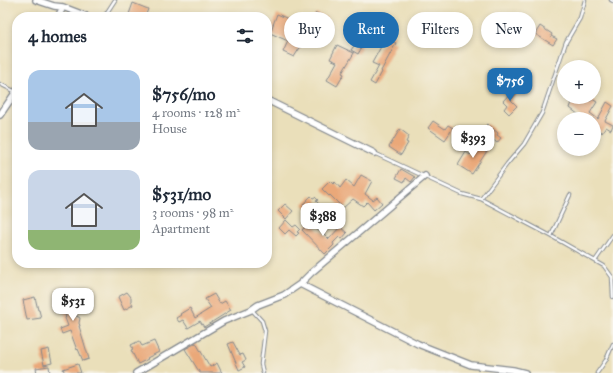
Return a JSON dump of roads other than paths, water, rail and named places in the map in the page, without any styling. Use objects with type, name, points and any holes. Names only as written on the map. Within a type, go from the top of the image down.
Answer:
[{"type":"street","points":[[36,0],[54,6],[64,7],[76,12]]},
{"type":"street","points":[[61,12],[64,7]]},
{"type":"street","points":[[0,115],[12,97]]},
{"type":"street","points":[[272,102],[374,153]]},
{"type":"street","points":[[136,373],[224,321],[251,310],[258,305],[284,296],[300,284],[425,176]]},
{"type":"street","points":[[300,284],[418,344],[471,365],[513,370],[525,373]]},
{"type":"lane","points":[[107,12],[115,0]]},
{"type":"lane","points":[[482,199],[524,144],[542,113],[566,42],[580,18],[585,0]]},
{"type":"lane","points":[[0,84],[12,89]]},
{"type":"lane","points":[[374,153],[462,194],[482,199],[604,266],[612,277],[613,297]]},
{"type":"lane","points":[[551,236],[570,195]]},
{"type":"lane","points":[[595,261],[613,235]]},
{"type":"lane","points":[[251,310],[262,321],[265,331],[261,364],[263,373]]},
{"type":"lane","points":[[597,373],[606,360],[613,344]]}]
